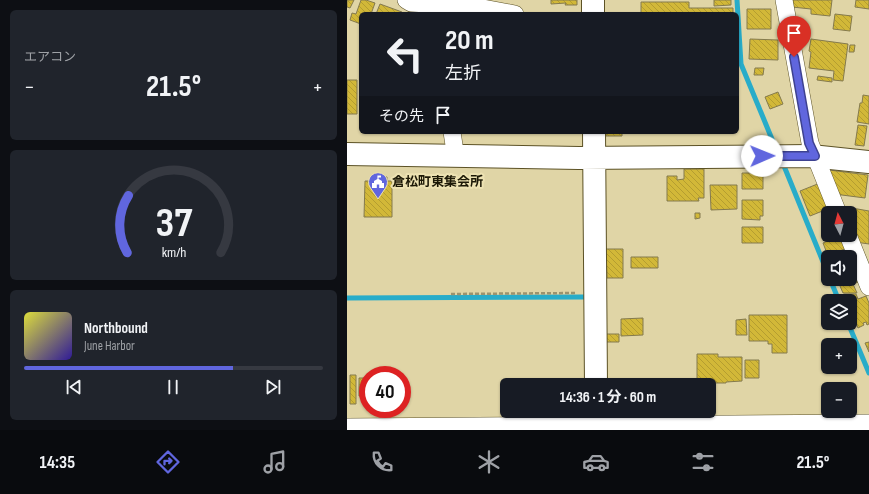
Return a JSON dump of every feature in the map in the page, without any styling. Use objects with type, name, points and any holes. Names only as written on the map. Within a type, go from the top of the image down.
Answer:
[{"type":"street","points":[[593,0],[593,12]]},
{"type":"street","points":[[784,0],[809,143],[835,206]]},
{"type":"street","points":[[409,6],[477,7],[504,12]]},
{"type":"street","points":[[452,134],[454,145],[453,156]]},
{"type":"street","points":[[594,134],[596,378]]},
{"type":"street","points":[[347,154],[595,158],[815,156],[869,162]]},
{"type":"street","points":[[850,242],[869,287]]},
{"type":"street","points":[[347,427],[597,422],[869,423]]},
{"type":"path","points":[[451,294],[595,293]]},
{"type":"building","points":[[347,0],[354,0],[350,8],[347,7]]},
{"type":"building","points":[[361,0],[375,3],[372,12],[359,12],[359,23],[350,20],[352,13],[356,14]]},
{"type":"building","points":[[551,0],[577,0],[577,5],[565,5],[566,3],[551,4]]},
{"type":"building","points":[[714,0],[731,0],[731,5],[714,6]]},
{"type":"building","points":[[793,0],[832,0],[830,16],[811,14],[811,9],[792,7]]},
{"type":"building","points":[[856,0],[869,0],[869,9],[855,7]]},
{"type":"building","points":[[641,2],[689,2],[689,8],[733,8],[733,12],[641,12]]},
{"type":"building","points":[[380,4],[402,12],[377,12]]},
{"type":"building","points":[[747,9],[771,9],[771,29],[747,29]]},
{"type":"building","points":[[835,14],[852,16],[850,31],[833,29]]},
{"type":"building","points":[[750,39],[778,40],[778,60],[749,59]]},
{"type":"building","points":[[811,39],[848,44],[843,81],[833,80],[834,71],[809,68]]},
{"type":"building","points":[[850,45],[855,45],[854,52],[849,52]]},
{"type":"building","points":[[755,68],[764,68],[763,75],[754,75]]},
{"type":"building","points":[[818,76],[832,78],[832,82],[817,80]]},
{"type":"building","points":[[347,80],[357,80],[357,114],[347,114]]},
{"type":"building","points":[[778,92],[783,104],[770,109],[765,97]]},
{"type":"building","points":[[863,95],[869,96],[869,124],[857,122]]},
{"type":"building","points":[[858,125],[867,126],[864,146],[855,145]]},
{"type":"building","points":[[606,134],[622,134],[622,136],[606,136]]},
{"type":"building","points":[[684,169],[704,169],[704,198],[698,198],[699,201],[667,201],[667,176],[677,176],[677,180],[684,179]]},
{"type":"building","points":[[829,170],[868,175],[865,198],[834,194]]},
{"type":"building","points":[[742,173],[763,173],[763,189],[742,189]]},
{"type":"building","name":"倉松町東集会所","points":[[377,177],[387,177],[387,181],[392,181],[392,217],[364,217],[365,181],[377,181]]},
{"type":"building","points":[[820,183],[829,206],[821,206],[821,212],[810,216],[800,191]]},
{"type":"building","points":[[710,185],[737,185],[737,209],[711,210]]},
{"type":"building","points":[[742,200],[763,200],[763,216],[760,216],[760,220],[742,219]]},
{"type":"building","points":[[857,209],[869,211],[869,244],[855,242],[857,242]]},
{"type":"building","points":[[695,213],[700,213],[700,218],[695,219]]},
{"type":"building","points":[[742,227],[763,227],[763,243],[742,243]]},
{"type":"building","points":[[844,242],[847,248],[842,250],[826,250],[823,243]]},
{"type":"building","points":[[606,249],[623,249],[623,278],[607,278]]},
{"type":"building","points":[[631,257],[658,257],[658,268],[631,268]]},
{"type":"building","points":[[857,271],[861,281],[857,282]]},
{"type":"building","points":[[840,286],[854,286],[857,293],[843,293]]},
{"type":"building","points":[[857,296],[858,299],[866,296],[869,303],[869,324],[867,325],[866,322],[863,323],[864,325],[858,328]]},
{"type":"building","points":[[749,315],[787,315],[787,353],[772,353],[772,344],[768,344],[768,341],[749,341]]},
{"type":"building","points":[[643,318],[643,335],[621,336],[621,319]]},
{"type":"building","points":[[746,319],[747,335],[736,335],[736,320]]},
{"type":"building","points":[[605,334],[619,334],[619,342],[605,342]]},
{"type":"building","points":[[869,342],[869,352],[865,343]]},
{"type":"building","points":[[697,354],[718,354],[718,357],[742,357],[742,381],[716,383],[716,378],[697,378]]},
{"type":"building","points":[[745,360],[759,360],[759,378],[745,378]]},
{"type":"building","points":[[350,375],[356,375],[356,404],[350,404]]},
{"type":"waterway","points":[[737,0],[738,12]]},
{"type":"waterway","points":[[739,32],[741,64],[774,144]]},
{"type":"waterway","points":[[784,166],[821,257]]},
{"type":"waterway","points":[[833,286],[836,294]]},
{"type":"waterway","points":[[347,298],[585,297]]},
{"type":"waterway","points":[[851,330],[869,373]]},
{"type":"place","name":"倉松町東集会所","points":[[378,199]]},
{"type":"route","points":[[762,156],[815,156],[809,143],[794,57]]}]
